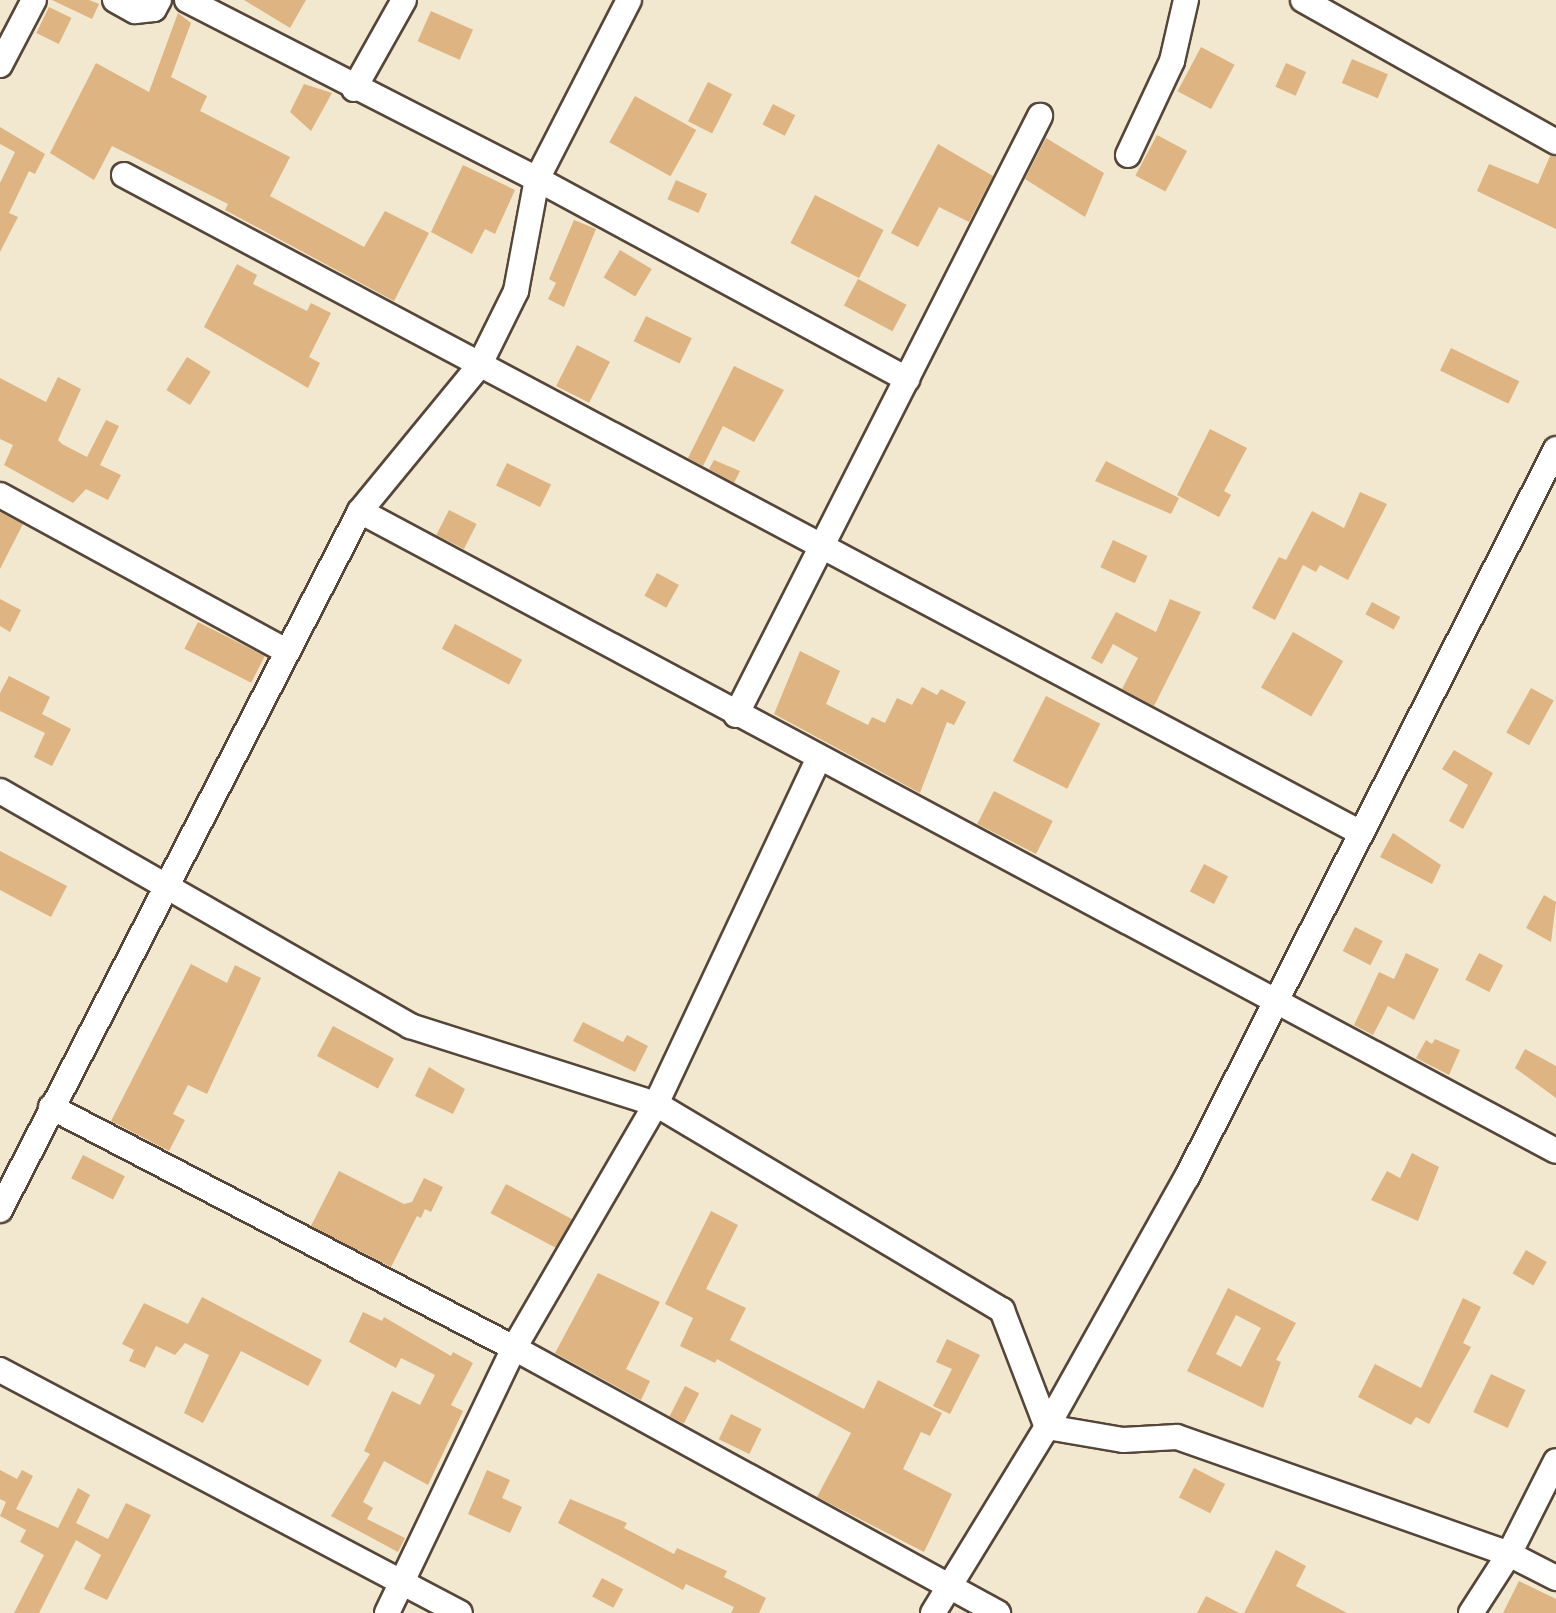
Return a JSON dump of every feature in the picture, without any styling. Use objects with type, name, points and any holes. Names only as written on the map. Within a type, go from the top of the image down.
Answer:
[{"type":"street","points":[[0,65],[34,0]]},
{"type":"street","points":[[115,0],[135,11],[154,9],[159,0]]},
{"type":"street","points":[[187,0],[354,89],[537,179],[907,379]]},
{"type":"street","points":[[354,89],[404,0]]},
{"type":"street","points":[[0,1210],[164,885],[360,511],[479,366],[516,291],[537,179],[629,0]]},
{"type":"street","points":[[1128,155],[1172,61],[1186,0]]},
{"type":"street","points":[[1303,0],[1556,142]]},
{"type":"street","points":[[736,715],[1040,116]]},
{"type":"street","points":[[124,175],[1359,832]]},
{"type":"street","points":[[933,1613],[1047,1427],[1277,1001],[1359,832],[1556,449]]},
{"type":"street","points":[[0,495],[286,651]]},
{"type":"street","points":[[360,511],[818,759],[1556,1151]]},
{"type":"street","points":[[387,1613],[514,1348],[656,1104],[818,759]]},
{"type":"street","points":[[0,791],[410,1026],[656,1104],[1002,1310],[1047,1427]]},
{"type":"street","points":[[51,1107],[514,1348],[998,1613]]},
{"type":"street","points":[[0,1370],[460,1613]]},
{"type":"street","points":[[1047,1427],[1123,1440],[1177,1437],[1509,1554],[1556,1578]]},
{"type":"street","points":[[1471,1613],[1509,1554],[1556,1461]]},
{"type":"building","points":[[52,0],[89,0],[99,4],[92,19]]},
{"type":"building","points":[[244,0],[306,0],[290,28]]},
{"type":"building","points":[[49,7],[71,18],[59,44],[36,33]]},
{"type":"building","points":[[431,11],[473,30],[460,60],[418,41]]},
{"type":"building","points":[[178,13],[191,23],[171,77],[207,96],[200,111],[290,157],[270,196],[364,247],[385,211],[429,233],[394,301],[225,210],[228,204],[112,146],[94,180],[50,153],[96,63],[149,92]]},
{"type":"building","points":[[1201,47],[1235,65],[1211,109],[1178,91]]},
{"type":"building","points":[[1352,59],[1388,74],[1378,98],[1342,83]]},
{"type":"building","points":[[1286,63],[1306,72],[1296,96],[1275,87]]},
{"type":"building","points":[[708,82],[732,94],[712,133],[688,121]]},
{"type":"building","points":[[304,84],[332,93],[311,131],[290,112]]},
{"type":"building","points":[[635,96],[696,130],[671,176],[609,142]]},
{"type":"building","points":[[773,104],[795,115],[785,136],[763,124]]},
{"type":"building","points":[[0,127],[45,154],[35,174],[29,171],[9,213],[18,217],[0,252],[0,183],[15,152],[0,144]]},
{"type":"building","points":[[1157,135],[1187,151],[1165,192],[1135,176]]},
{"type":"building","points":[[1046,138],[1104,173],[1085,217],[1025,179]]},
{"type":"building","points":[[938,144],[993,176],[969,222],[939,207],[918,247],[891,233]]},
{"type":"building","points":[[1550,156],[1556,157],[1556,229],[1477,191],[1489,164],[1538,184]]},
{"type":"building","points":[[463,165],[515,190],[495,234],[485,229],[472,254],[431,232]]},
{"type":"building","points":[[676,180],[707,194],[699,213],[667,199]]},
{"type":"building","points":[[815,195],[884,230],[859,278],[790,243]]},
{"type":"building","points":[[574,220],[596,229],[564,307],[548,299],[556,283],[549,279]]},
{"type":"building","points":[[620,250],[652,269],[635,296],[604,277]]},
{"type":"building","points":[[237,264],[257,275],[253,284],[307,311],[311,303],[331,313],[309,357],[320,363],[308,388],[204,327]]},
{"type":"building","points":[[858,279],[907,305],[892,331],[844,305]]},
{"type":"building","points":[[646,316],[692,338],[680,364],[634,341]]},
{"type":"building","points":[[577,345],[610,362],[589,403],[556,386]]},
{"type":"building","points":[[1451,348],[1519,381],[1508,404],[1440,370]]},
{"type":"building","points":[[187,357],[211,372],[190,405],[166,390]]},
{"type":"building","points":[[734,366],[784,390],[754,442],[723,426],[703,466],[688,458]]},
{"type":"building","points":[[58,377],[81,389],[58,440],[62,444],[87,457],[106,420],[119,426],[100,465],[121,475],[108,500],[86,489],[73,503],[4,465],[13,445],[0,439],[0,378],[46,402]]},
{"type":"building","points":[[1210,429],[1247,448],[1224,491],[1231,495],[1219,517],[1177,495]]},
{"type":"building","points":[[714,460],[740,471],[734,483],[709,469]]},
{"type":"building","points":[[1106,461],[1179,498],[1171,514],[1095,481]]},
{"type":"building","points":[[507,463],[551,484],[540,507],[496,485]]},
{"type":"building","points":[[1360,492],[1387,504],[1348,580],[1320,565],[1316,572],[1303,565],[1275,620],[1252,608],[1279,557],[1286,560],[1312,511],[1344,528]]},
{"type":"building","points":[[449,510],[477,524],[464,549],[436,535]]},
{"type":"building","points":[[0,512],[23,524],[0,569]]},
{"type":"building","points":[[1113,540],[1147,556],[1135,583],[1100,567]]},
{"type":"building","points":[[657,573],[679,585],[666,608],[644,596]]},
{"type":"building","points":[[0,599],[21,610],[10,632],[0,626]]},
{"type":"building","points":[[1170,599],[1201,612],[1154,706],[1122,689],[1138,658],[1113,644],[1102,664],[1091,658],[1116,612],[1156,632]]},
{"type":"building","points":[[1372,602],[1400,617],[1394,629],[1365,614]]},
{"type":"building","points":[[198,622],[265,656],[251,683],[184,649]]},
{"type":"building","points":[[455,624],[522,660],[509,684],[442,649]]},
{"type":"building","points":[[1293,632],[1343,661],[1311,716],[1261,687]]},
{"type":"building","points":[[800,651],[840,671],[826,704],[868,725],[872,717],[885,723],[897,698],[912,705],[922,687],[937,695],[941,689],[966,702],[954,725],[947,722],[920,793],[774,714]]},
{"type":"building","points":[[9,676],[50,697],[42,714],[71,729],[52,766],[34,757],[45,733],[0,711],[0,693]]},
{"type":"building","points":[[1531,688],[1554,701],[1529,745],[1506,733]]},
{"type":"building","points":[[1046,696],[1100,724],[1067,789],[1013,761]]},
{"type":"building","points":[[1454,750],[1493,773],[1463,829],[1449,821],[1468,785],[1442,769]]},
{"type":"building","points":[[994,791],[1053,821],[1036,854],[977,824]]},
{"type":"building","points":[[1393,833],[1441,865],[1432,884],[1380,857]]},
{"type":"building","points":[[0,851],[67,886],[51,917],[0,890]]},
{"type":"building","points":[[1204,864],[1228,876],[1214,904],[1190,892]]},
{"type":"building","points":[[1544,895],[1556,902],[1551,942],[1526,928]]},
{"type":"building","points":[[1355,927],[1383,941],[1370,965],[1343,951]]},
{"type":"building","points":[[1406,953],[1439,969],[1414,1020],[1388,1006],[1373,1035],[1354,1025],[1379,972],[1394,979]]},
{"type":"building","points":[[1479,953],[1503,965],[1489,992],[1465,980]]},
{"type":"building","points":[[191,964],[227,983],[235,965],[261,978],[207,1094],[188,1085],[173,1114],[185,1120],[169,1151],[111,1121]]},
{"type":"building","points":[[583,1022],[623,1042],[627,1035],[648,1046],[635,1072],[573,1041]]},
{"type":"building","points":[[333,1026],[394,1058],[378,1088],[317,1056]]},
{"type":"building","points":[[1435,1039],[1460,1050],[1449,1075],[1416,1058],[1426,1040],[1432,1044]]},
{"type":"building","points":[[1525,1049],[1556,1066],[1556,1098],[1515,1068]]},
{"type":"building","points":[[429,1067],[465,1089],[453,1114],[415,1096]]},
{"type":"building","points":[[1412,1153],[1439,1167],[1418,1221],[1371,1200],[1387,1171],[1400,1178]]},
{"type":"building","points":[[83,1155],[125,1176],[113,1200],[71,1178]]},
{"type":"building","points":[[339,1171],[404,1204],[412,1202],[424,1178],[443,1187],[431,1212],[425,1209],[421,1218],[417,1216],[391,1267],[311,1226]]},
{"type":"building","points":[[506,1184],[572,1219],[557,1248],[491,1213]]},
{"type":"building","points":[[711,1211],[738,1225],[706,1289],[746,1308],[730,1340],[864,1409],[878,1380],[942,1413],[930,1436],[921,1432],[903,1469],[952,1494],[924,1552],[817,1497],[851,1433],[717,1359],[715,1363],[680,1346],[693,1318],[665,1304]]},
{"type":"building","points":[[1526,1250],[1547,1262],[1533,1285],[1512,1273]]},
{"type":"building","points":[[598,1273],[660,1302],[626,1369],[650,1381],[641,1400],[555,1353]]},
{"type":"building","points":[[1228,1288],[1296,1323],[1276,1360],[1281,1362],[1263,1408],[1187,1371]],"holes":[[[1236,1315],[1261,1328],[1241,1367],[1216,1354]]]},
{"type":"building","points":[[202,1297],[322,1360],[308,1386],[241,1351],[203,1423],[184,1413],[209,1355],[185,1343],[175,1355],[156,1346],[145,1368],[129,1361],[134,1350],[122,1344],[144,1303],[188,1324]]},
{"type":"building","points":[[1463,1298],[1481,1307],[1463,1343],[1471,1347],[1429,1424],[1416,1417],[1411,1425],[1358,1397],[1375,1364],[1421,1388]]},
{"type":"building","points":[[363,1312],[382,1321],[384,1317],[451,1356],[453,1352],[473,1363],[451,1405],[463,1411],[428,1485],[384,1461],[363,1502],[373,1508],[367,1519],[405,1538],[398,1552],[331,1516],[370,1454],[364,1451],[392,1391],[420,1405],[435,1375],[401,1358],[396,1368],[349,1342]]},
{"type":"building","points":[[947,1339],[980,1355],[950,1414],[933,1406],[952,1369],[936,1362]]},
{"type":"building","points":[[1491,1374],[1525,1390],[1508,1428],[1473,1412]]},
{"type":"building","points":[[685,1386],[699,1393],[684,1424],[670,1416]]},
{"type":"building","points":[[731,1414],[762,1429],[749,1454],[719,1439]]},
{"type":"building","points":[[1194,1468],[1225,1484],[1210,1513],[1179,1497]]},
{"type":"building","points":[[0,1470],[17,1479],[22,1470],[33,1476],[16,1509],[58,1528],[78,1488],[90,1495],[76,1523],[108,1539],[126,1503],[151,1515],[107,1600],[84,1589],[101,1555],[76,1540],[39,1613],[14,1613],[44,1555],[20,1542],[26,1530],[0,1516],[6,1502],[0,1499]]},
{"type":"building","points":[[487,1470],[510,1480],[502,1498],[522,1507],[510,1533],[468,1514]]},
{"type":"building","points":[[570,1499],[627,1523],[624,1528],[674,1554],[677,1548],[727,1571],[724,1577],[766,1598],[759,1613],[731,1613],[734,1607],[686,1584],[683,1590],[558,1523]]},
{"type":"building","points":[[1276,1550],[1306,1566],[1296,1586],[1347,1613],[1244,1613]]},
{"type":"building","points":[[602,1578],[623,1589],[613,1608],[592,1597]]},
{"type":"building","points":[[1519,1581],[1556,1599],[1556,1613],[1503,1613]]},
{"type":"building","points":[[1206,1596],[1239,1613],[1197,1613]]}]
